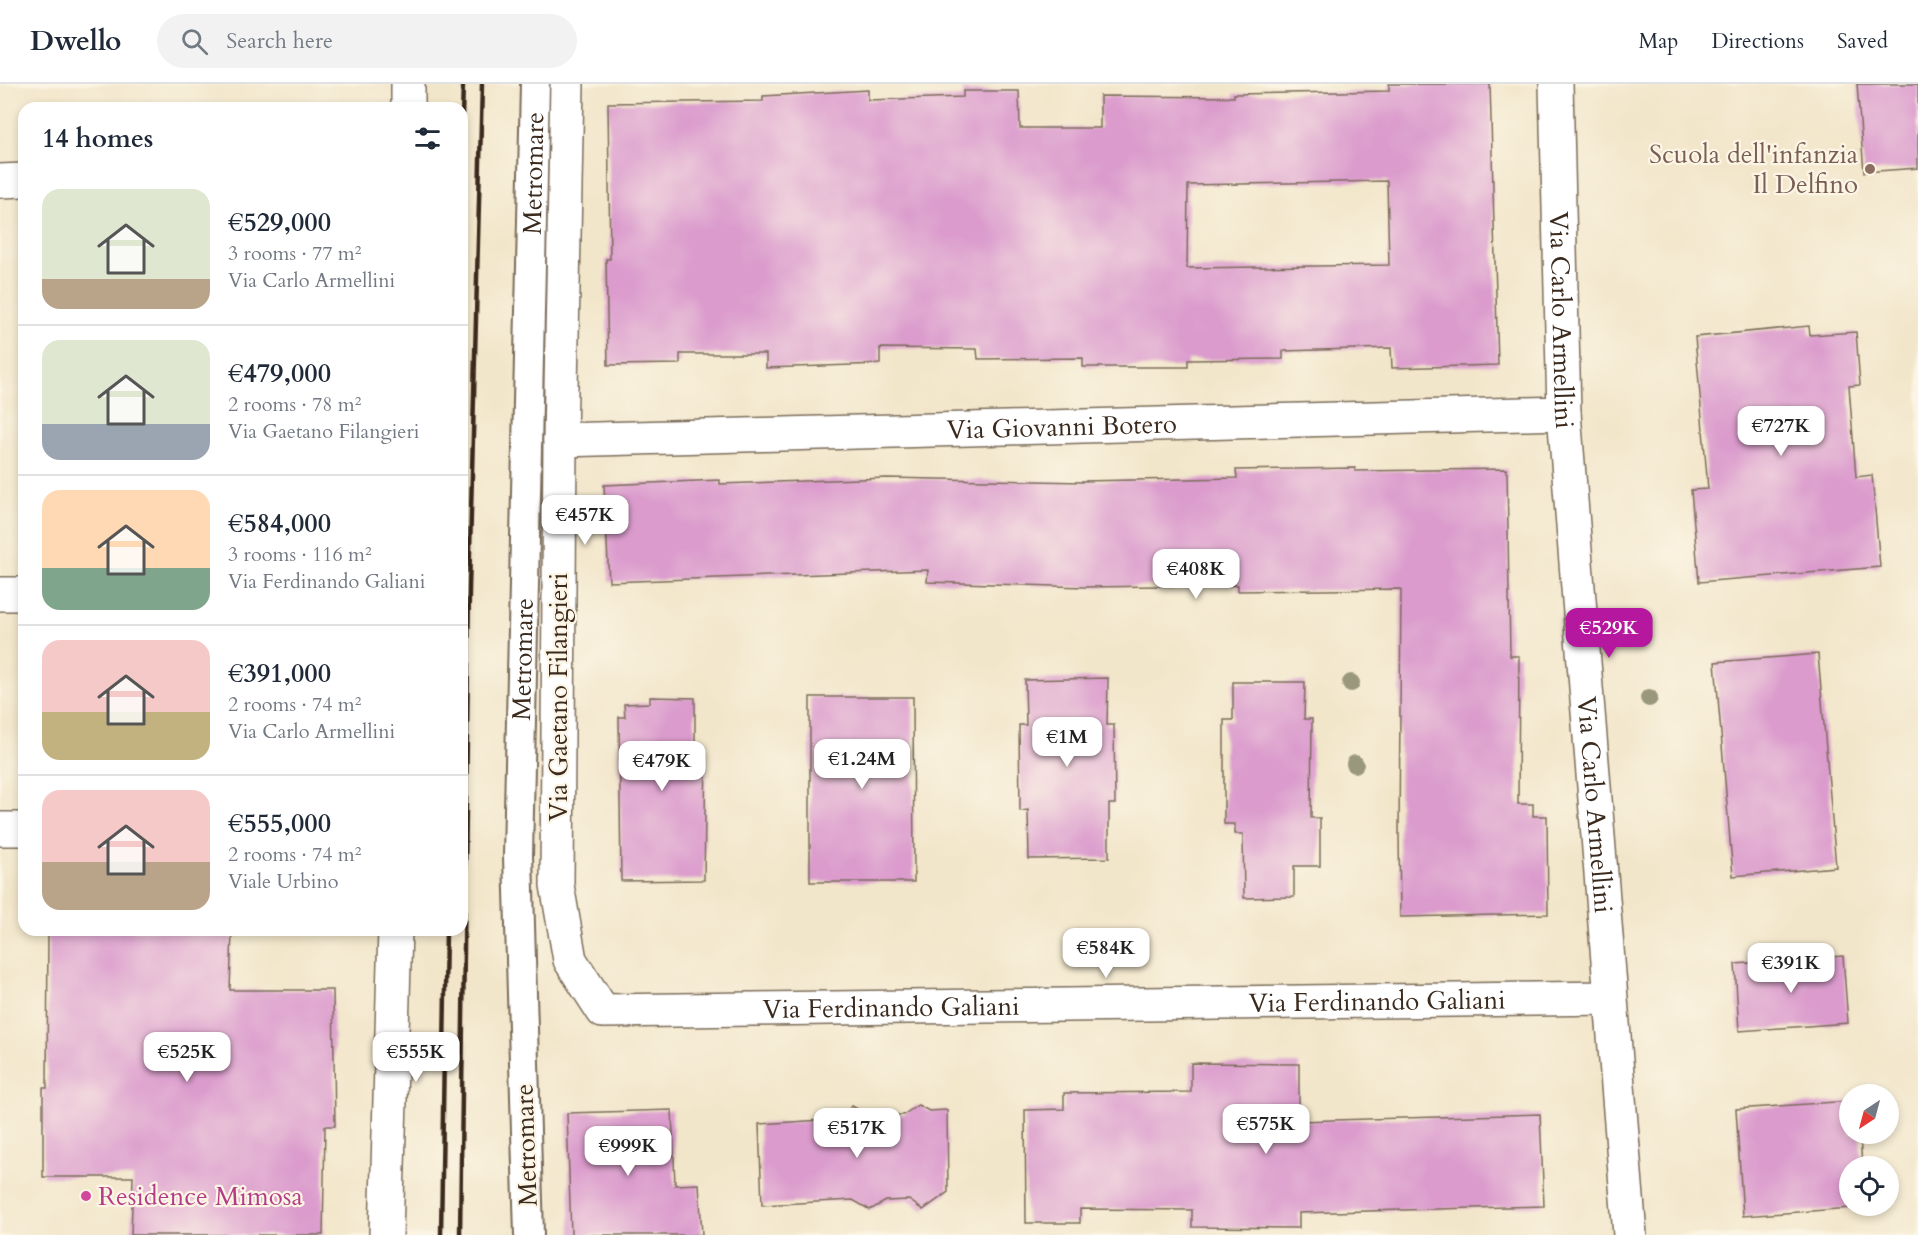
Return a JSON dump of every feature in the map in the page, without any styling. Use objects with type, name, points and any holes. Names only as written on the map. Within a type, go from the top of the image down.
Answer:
[{"type":"street","points":[[408,84],[408,102]]},
{"type":"street","name":"Via Gaetano Filangieri","points":[[567,84],[560,440],[557,885],[570,960],[603,1011]]},
{"type":"street","name":"Via Carlo Armellini","points":[[1556,84],[1564,413],[1630,1235]]},
{"type":"street","points":[[0,181],[18,180]]},
{"type":"street","name":"Via Giovanni Botero","points":[[560,440],[1564,413]]},
{"type":"street","points":[[0,594],[18,594]]},
{"type":"street","points":[[0,829],[18,829]]},
{"type":"street","points":[[386,1235],[395,936]]},
{"type":"street","name":"Via Ferdinando Galiani","points":[[603,1011],[1610,998]]},
{"type":"lane","name":"Metromare","points":[[529,1235],[518,856],[535,84]]},
{"type":"building","points":[[1389,84],[1490,84],[1498,365],[1392,368],[1391,348],[1283,351],[1283,359],[1188,360],[1188,367],[1083,367],[1083,358],[978,359],[977,349],[880,348],[880,364],[766,368],[766,354],[680,354],[680,364],[608,365],[606,259],[610,259],[608,103],[763,101],[763,96],[868,90],[868,100],[963,97],[963,91],[1019,91],[1020,128],[1100,128],[1100,96],[1234,97],[1234,94],[1389,91]],"holes":[[[1387,181],[1389,265],[1187,268],[1188,185]]]},
{"type":"building","points":[[1857,84],[1918,84],[1918,168],[1864,172]]},
{"type":"building","points":[[1809,326],[1810,335],[1856,332],[1860,385],[1849,386],[1856,477],[1872,475],[1880,567],[1699,582],[1691,490],[1708,489],[1695,337]]},
{"type":"building","points":[[1355,468],[1355,471],[1507,469],[1510,656],[1519,656],[1518,804],[1533,804],[1533,816],[1547,816],[1548,914],[1400,917],[1401,589],[1238,591],[1238,585],[1084,587],[927,582],[928,570],[609,582],[604,485],[720,480],[720,484],[887,478],[1082,482],[1237,478],[1236,470]]},
{"type":"building","points":[[1818,654],[1836,867],[1733,876],[1715,662]]},
{"type":"building","points":[[1108,678],[1107,725],[1114,725],[1115,804],[1109,804],[1109,858],[1029,859],[1028,810],[1020,811],[1019,725],[1026,725],[1025,680]]},
{"type":"building","points":[[1233,682],[1305,682],[1304,719],[1312,719],[1311,818],[1320,818],[1320,866],[1294,866],[1294,897],[1244,898],[1243,834],[1235,834],[1235,824],[1224,824],[1224,720],[1233,720]]},
{"type":"building","points":[[650,697],[695,698],[695,752],[706,752],[704,880],[621,881],[619,717],[625,717],[624,704],[650,703]]},
{"type":"building","points":[[810,697],[913,697],[914,882],[810,882]]},
{"type":"building","points":[[48,936],[232,936],[230,990],[333,990],[335,1126],[325,1126],[323,1235],[131,1235],[133,1177],[43,1177],[43,1088],[47,1088]]},
{"type":"building","points":[[1843,956],[1848,1023],[1739,1031],[1735,964]]},
{"type":"building","points":[[1191,1063],[1299,1064],[1299,1121],[1540,1114],[1544,1206],[1299,1213],[1299,1228],[1192,1227],[1192,1210],[1080,1209],[1080,1223],[1026,1223],[1025,1110],[1064,1109],[1064,1093],[1191,1092]]},
{"type":"building","points":[[1839,1102],[1839,1144],[1861,1144],[1861,1156],[1839,1156],[1839,1209],[1743,1216],[1736,1109]]},
{"type":"building","points":[[918,1105],[929,1111],[947,1110],[948,1192],[923,1210],[909,1200],[886,1201],[870,1210],[853,1200],[762,1205],[759,1124],[839,1119],[852,1106],[868,1115],[903,1115]]},
{"type":"building","points":[[672,1110],[675,1185],[699,1184],[702,1235],[571,1235],[567,1113]]},
{"type":"railway","points":[[462,102],[463,84]]},
{"type":"railway","points":[[468,662],[482,84]]},
{"type":"railway","points":[[441,1235],[446,936]]},
{"type":"railway","points":[[460,1235],[464,936]]},
{"type":"place","name":"Scuola dell'infanzia Il Delfino","points":[[1870,169]]},
{"type":"place","name":"Residence Mimosa","points":[[86,1196]]}]
